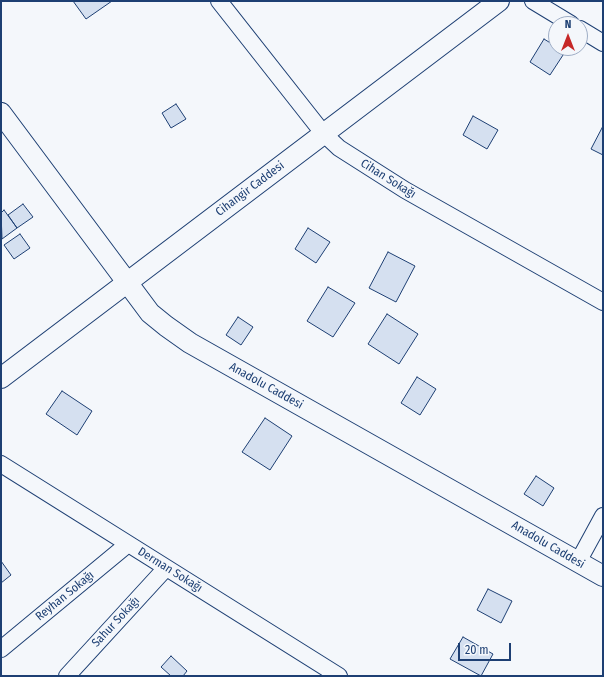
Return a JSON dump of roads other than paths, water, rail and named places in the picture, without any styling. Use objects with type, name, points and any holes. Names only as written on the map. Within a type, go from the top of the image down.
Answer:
[{"type":"street","name":"Cihan Sokağı","points":[[218,1],[323,133],[339,148],[405,190],[603,302]]},
{"type":"street","name":"Cihangir Caddesi","points":[[1,378],[323,133],[500,1]]},
{"type":"street","points":[[533,1],[558,16]]},
{"type":"street","points":[[588,34],[603,43]]},
{"type":"street","name":"Anadolu Caddesi","points":[[1,113],[31,151],[150,313],[190,343],[603,576]]},
{"type":"street","name":"Derman Sokağı","points":[[1,464],[339,676]]},
{"type":"street","points":[[578,562],[603,516]]},
{"type":"street","name":"Reyhan Sokağı","points":[[1,649],[128,544]]},
{"type":"street","name":"Sahur Sokağı","points":[[67,676],[166,568]]}]
